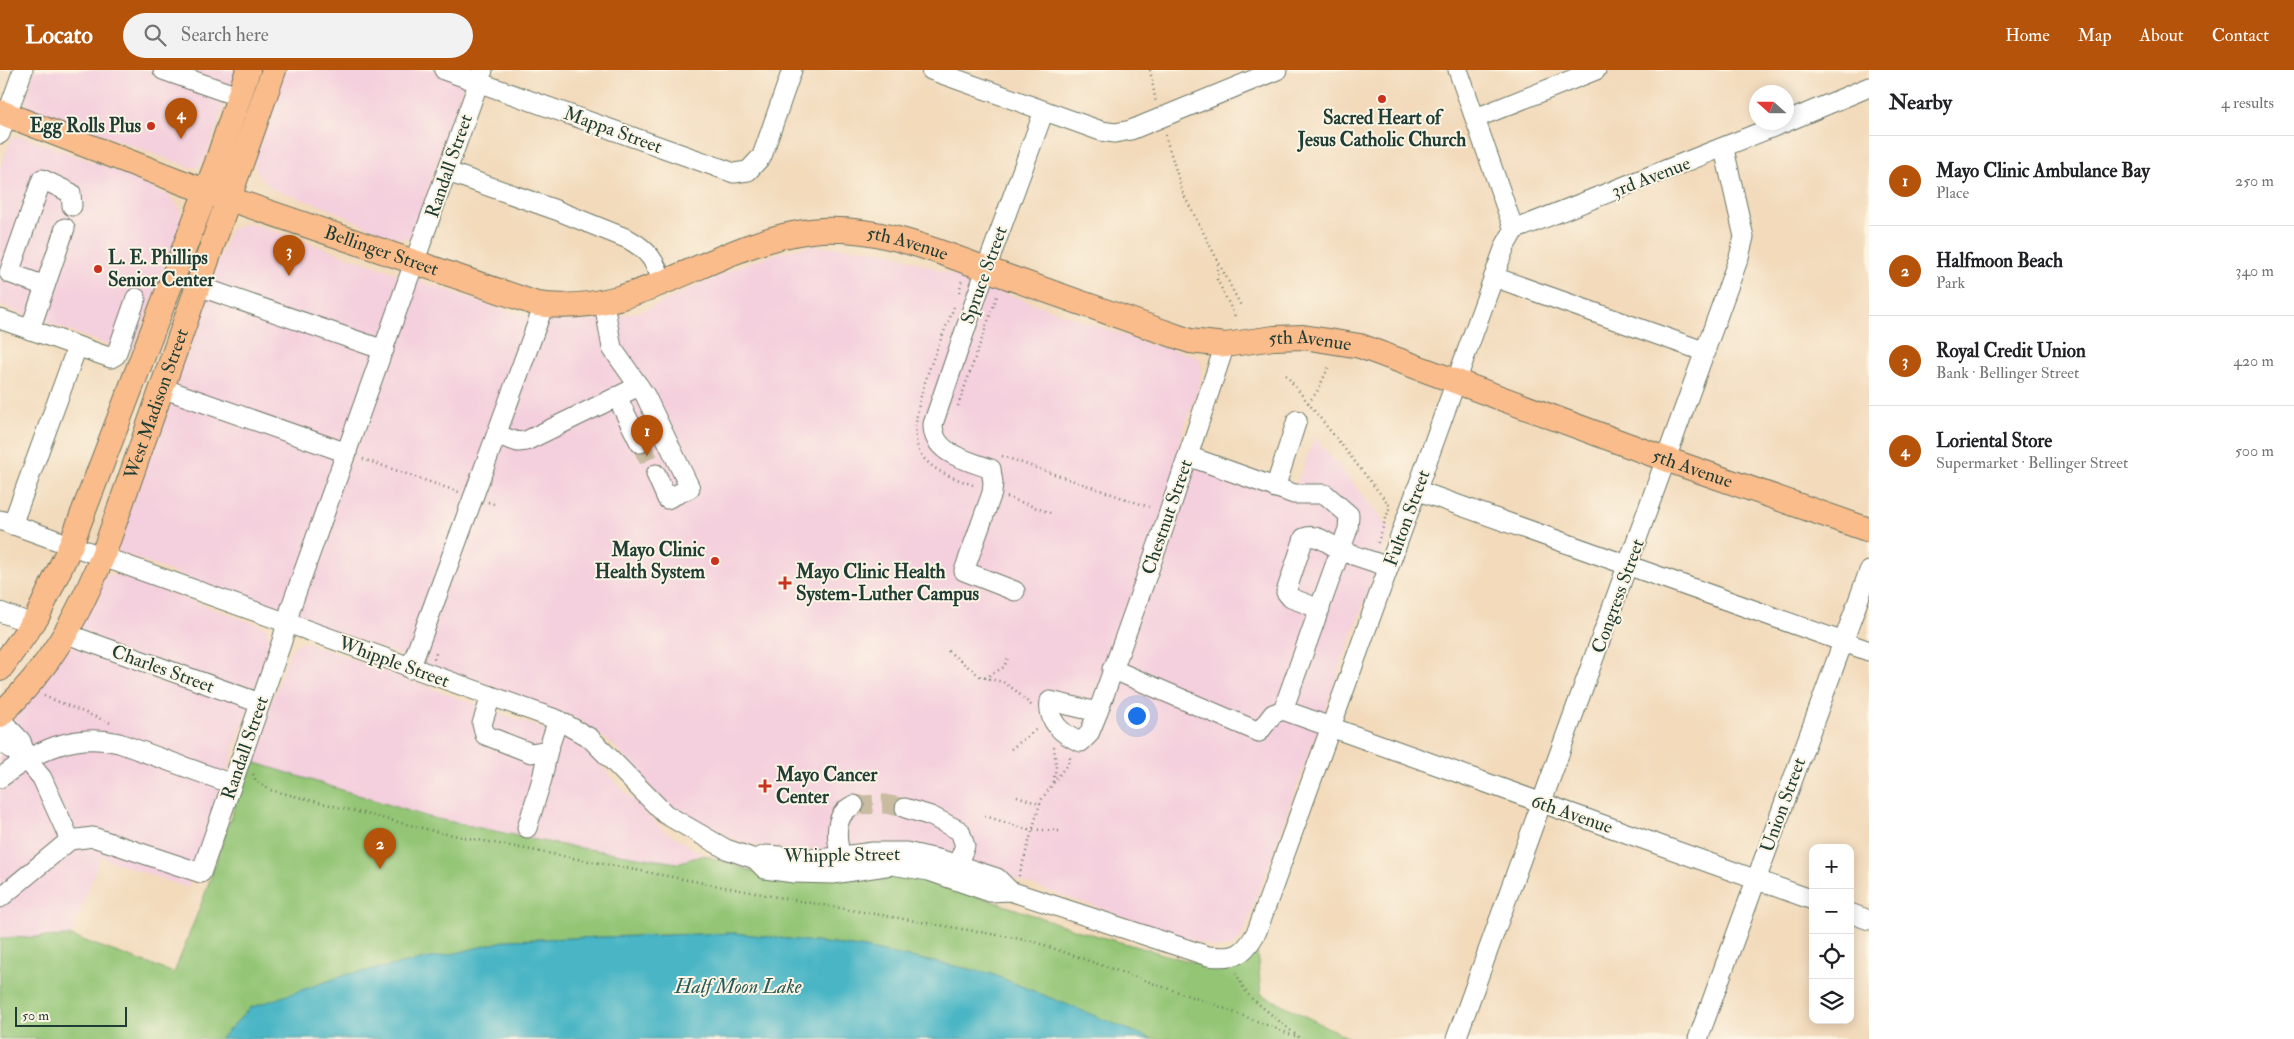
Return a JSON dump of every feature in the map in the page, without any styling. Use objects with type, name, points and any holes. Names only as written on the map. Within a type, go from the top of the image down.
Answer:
[{"type":"main road","name":"West Madison Street","points":[[0,669],[33,624],[54,586],[143,359],[240,97],[248,70]]},
{"type":"main road","name":"West Madison Street","points":[[0,714],[30,685],[67,634],[102,558],[274,70]]},
{"type":"main road","name":"Bellinger Street","points":[[2,120],[524,300],[544,305],[574,306],[604,303],[664,284],[739,250]]},
{"type":"main road","name":"5th Avenue","points":[[739,250],[788,235],[812,231],[868,232],[986,269],[1190,341],[1225,345],[1274,338],[1321,338],[1360,346],[1668,460],[1869,530]]},
{"type":"street","points":[[2,120],[23,70]]},
{"type":"street","points":[[163,70],[240,97]]},
{"type":"street","name":"Mappa Street","points":[[444,70],[481,76],[734,173],[748,171],[762,156],[792,70]]},
{"type":"street","points":[[931,70],[1101,131],[1115,133],[1131,130],[1278,70]]},
{"type":"street","points":[[1458,70],[1514,230]]},
{"type":"street","points":[[1476,118],[1596,70]]},
{"type":"street","name":"Randall Street","points":[[70,840],[93,837],[201,873],[282,641],[286,623],[481,76]]},
{"type":"street","name":"3rd Avenue","points":[[1794,119],[1869,87]]},
{"type":"street","name":"Spruce Street","points":[[995,462],[948,452],[936,442],[933,430],[934,418],[1044,111]]},
{"type":"street","name":"3rd Avenue","points":[[1514,230],[1724,149],[1768,130]]},
{"type":"street","name":"Congress Street","points":[[1456,1039],[1668,460],[1739,257],[1744,237],[1724,149]]},
{"type":"street","points":[[448,172],[556,210],[628,239],[639,245],[655,261],[664,284]]},
{"type":"street","points":[[46,286],[9,272],[42,180],[72,193],[72,206]]},
{"type":"street","points":[[30,330],[65,228]]},
{"type":"street","name":"Fulton Street","points":[[1233,962],[1250,945],[1257,931],[1505,246],[1514,230]]},
{"type":"street","points":[[1494,277],[1706,352]]},
{"type":"street","points":[[198,286],[384,350]]},
{"type":"street","points":[[0,319],[111,358],[116,355],[136,298]]},
{"type":"street","points":[[604,303],[612,348],[640,386],[690,488],[667,499],[656,474]]},
{"type":"street","points":[[410,669],[544,305]]},
{"type":"street","name":"Chestnut Street","points":[[1071,738],[1080,742],[1084,739],[1098,712],[1105,687],[1162,533],[1225,345]]},
{"type":"street","points":[[6,523],[78,347]]},
{"type":"street","points":[[497,434],[518,442],[526,441],[640,386]]},
{"type":"street","points":[[162,388],[347,454]]},
{"type":"street","points":[[618,397],[640,443]]},
{"type":"street","points":[[1275,488],[1297,420]]},
{"type":"street","points":[[1112,669],[1259,732],[1273,714],[1283,710],[1320,609],[1350,519],[1330,496],[1321,493],[1294,494],[1188,456]]},
{"type":"street","points":[[995,462],[992,492],[964,571],[1015,591]]},
{"type":"street","points":[[1416,490],[1628,567],[1869,651]]},
{"type":"street","name":"Whipple Street","points":[[6,523],[410,669],[558,720],[590,738],[665,814],[702,837],[742,855],[755,859],[766,855],[844,864],[891,851],[925,856],[955,872],[997,878],[1014,883],[1208,956],[1233,962]]},
{"type":"street","points":[[1320,609],[1291,598],[1286,592],[1302,541],[1310,536],[1326,541],[1341,550],[1389,567]]},
{"type":"street","name":"Union Street","points":[[1698,1039],[1869,571]]},
{"type":"street","points":[[0,612],[33,624]]},
{"type":"street","name":"Charles Street","points":[[67,634],[260,703]]},
{"type":"street","points":[[491,696],[482,724],[485,735],[530,753],[548,750]]},
{"type":"street","points":[[1071,738],[1053,722],[1050,714],[1050,701],[1098,712]]},
{"type":"street","name":"6th Avenue","points":[[1283,710],[1809,899]]},
{"type":"street","points":[[0,719],[21,741],[27,760]]},
{"type":"street","points":[[527,828],[558,720]]},
{"type":"street","points":[[0,778],[27,760],[56,745],[83,739],[101,738],[119,742],[232,784]]},
{"type":"street","points":[[0,741],[27,760],[42,778],[70,840],[0,898]]},
{"type":"street","points":[[844,864],[838,823],[847,808],[854,805]]},
{"type":"street","points":[[905,808],[931,816],[960,831],[965,846],[955,872]]},
{"type":"street","points":[[1854,914],[1869,920]]},
{"type":"path","points":[[1150,70],[1157,109]]},
{"type":"path","points":[[1163,129],[1183,193],[1242,308]]},
{"type":"path","points":[[1218,263],[1217,278],[1236,318]]},
{"type":"path","points":[[959,292],[963,279]]},
{"type":"path","points":[[956,407],[960,403],[999,292]]},
{"type":"path","points":[[956,302],[917,408],[914,431],[922,456],[936,469],[1053,514]]},
{"type":"path","points":[[1308,402],[1317,392],[1328,366]]},
{"type":"path","points":[[1286,376],[1390,506]]},
{"type":"path","points":[[347,454],[494,504]]},
{"type":"path","points":[[995,462],[1149,508]]},
{"type":"path","points":[[948,651],[963,665],[985,678],[1003,682],[1033,708]]},
{"type":"path","points":[[985,678],[1004,668],[1009,655]]},
{"type":"path","points":[[1012,749],[1027,735],[1044,725]]},
{"type":"path","points":[[1014,883],[1030,843],[1039,804],[1068,763],[1071,738]]},
{"type":"path","points":[[1051,739],[1056,758],[1053,782]]},
{"type":"path","points":[[253,770],[256,781],[270,790],[442,833],[775,897],[1032,941],[1218,1006],[1301,1039]]},
{"type":"path","points":[[1017,796],[1039,804]]},
{"type":"path","points":[[985,816],[1026,829],[1060,831]]},
{"type":"path","points":[[1233,962],[1244,989],[1250,997],[1297,1037]]},
{"type":"shaded area","points":[[35,70],[151,70],[169,77],[171,70],[236,70],[206,158],[198,167],[189,167],[32,108],[26,104],[26,97]]},
{"type":"shaded area","points":[[285,70],[468,70],[415,229],[411,236],[404,239],[384,234],[325,207],[273,189],[260,177],[254,160]]},
{"type":"shaded area","points":[[20,136],[113,169],[169,196],[179,207],[182,222],[133,350],[118,349],[0,305],[0,169],[10,141],[12,138]]},
{"type":"shaded area","name":"Mayo Clinic Health System-Luther Campus","points":[[250,223],[510,312],[553,321],[592,321],[630,314],[650,308],[740,266],[779,253],[811,246],[867,249],[891,253],[1142,342],[1196,356],[1201,362],[1201,379],[1178,446],[1295,489],[1315,437],[1391,529],[1242,937],[1230,947],[1215,948],[985,869],[812,854],[747,844],[704,828],[685,817],[664,801],[610,742],[579,720],[120,553],[116,544],[228,236],[230,231]]},
{"type":"shaded area","points":[[110,574],[262,626],[267,629],[270,642],[188,888],[100,857],[71,936],[0,938],[0,728],[106,576]]},
{"type":"shaded area","points":[[305,642],[573,740],[599,762],[614,781],[662,829],[704,855],[677,863],[556,844],[428,817],[250,761],[290,651],[297,644]]},
{"type":"green space","points":[[250,761],[428,817],[556,844],[677,863],[704,855],[769,877],[903,873],[930,880],[1080,931],[1218,969],[1241,965],[1257,951],[1261,994],[1351,1039],[1150,1039],[989,973],[859,947],[735,933],[508,940],[250,1008],[220,1039],[0,1039],[0,938],[71,936],[174,973],[205,894]]},
{"type":"water","name":"Half Moon Lake","points":[[735,933],[859,947],[989,973],[1152,1039],[220,1039],[250,1008],[345,975],[456,953],[508,940]]},
{"type":"tunnel","points":[[640,443],[656,474]]},
{"type":"tunnel","points":[[854,805],[885,804],[905,808]]},
{"type":"place","name":"Sacred Heart of Jesus Catholic Church","points":[[1382,99]]},
{"type":"place","name":"Egg Rolls Plus","points":[[151,126]]},
{"type":"place","name":"Loriental Store","points":[[181,139]]},
{"type":"place","name":"L. E. Phillips Senior Center","points":[[98,269]]},
{"type":"place","name":"Royal Credit Union","points":[[289,276]]},
{"type":"place","name":"Mayo Clinic Ambulance Bay","points":[[647,456]]},
{"type":"place","name":"Mayo Clinic Health System","points":[[715,561]]},
{"type":"place","name":"Mayo Clinic Health System-Luther Campus","points":[[785,583]]},
{"type":"place","name":"Mayo Cancer Center","points":[[765,786]]},
{"type":"place","name":"Halfmoon Beach","points":[[380,869]]}]
